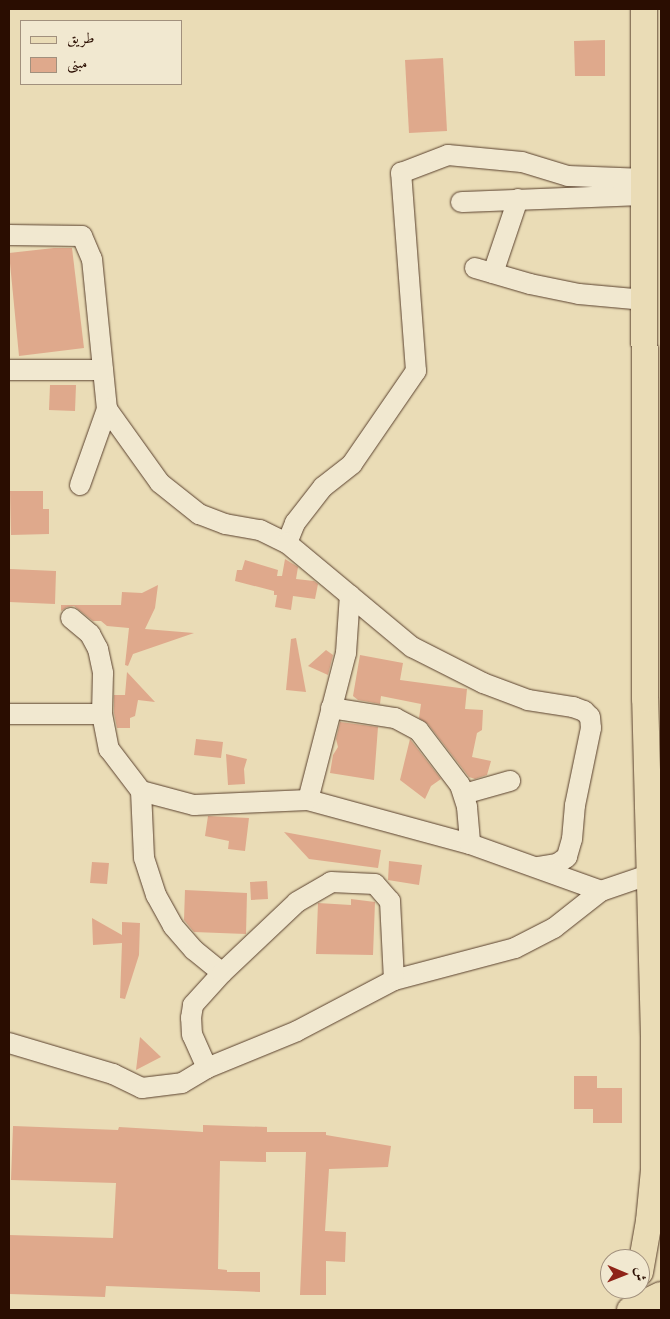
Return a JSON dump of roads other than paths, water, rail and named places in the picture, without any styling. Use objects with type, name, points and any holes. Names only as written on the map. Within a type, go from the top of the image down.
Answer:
[{"type":"main road","points":[[644,9],[645,690],[648,875],[657,1037],[654,1170],[644,1249]]},
{"type":"main road","points":[[633,1302],[661,1295]]},
{"type":"street","points":[[287,543],[295,523],[323,487],[352,464],[416,371],[401,173],[448,155],[522,162],[568,176],[645,187]]},
{"type":"street","points":[[461,202],[518,199],[645,187]]},
{"type":"street","points":[[518,199],[484,271],[530,284],[579,294],[645,300]]},
{"type":"street","points":[[9,235],[82,236],[92,259],[107,409],[80,485]]},
{"type":"street","points":[[9,370],[103,370]]},
{"type":"street","points":[[107,409],[160,483],[199,514],[225,524],[260,530],[287,543],[412,647],[465,674],[528,700],[584,710],[590,717],[591,728],[574,806],[572,839],[567,857],[557,864],[537,867]]},
{"type":"street","points":[[308,800],[346,652],[350,595]]},
{"type":"street","points":[[71,618],[90,634],[98,649],[103,673],[102,714],[109,750],[141,791],[144,858],[156,895],[173,926],[194,950],[222,973]]},
{"type":"street","points":[[331,708],[395,718],[409,724],[428,741],[453,775],[464,794],[470,844]]},
{"type":"street","points":[[9,714],[102,714]]},
{"type":"street","points":[[464,794],[510,781]]},
{"type":"street","points":[[141,791],[194,805],[308,800],[470,844],[601,891]]},
{"type":"street","points":[[9,1043],[113,1074],[142,1088],[182,1083],[207,1068],[297,1031],[394,980],[515,948],[554,928],[601,891],[648,875]]},
{"type":"street","points":[[207,1068],[192,1035],[191,1018],[193,1005],[222,973],[297,902],[331,882],[375,884],[390,901],[394,980]]}]
